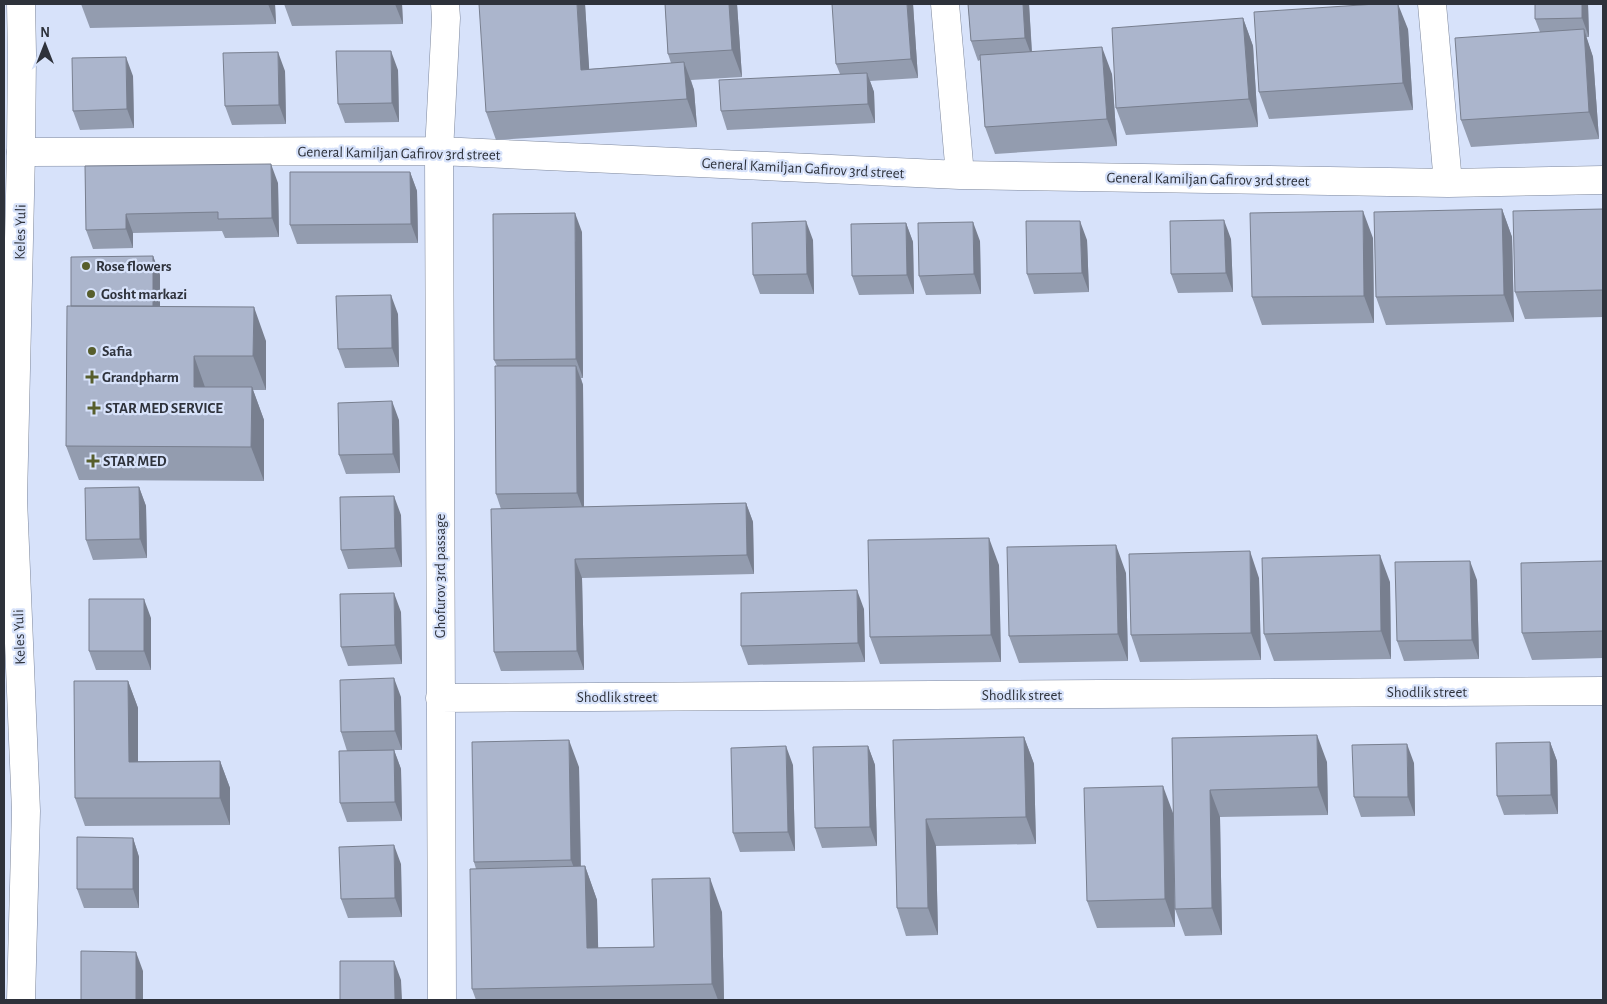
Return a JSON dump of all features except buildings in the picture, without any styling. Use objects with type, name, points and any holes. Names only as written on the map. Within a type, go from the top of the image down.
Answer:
[{"type":"street","name":"Keles Yuli","points":[[20,1000],[26,811],[13,499],[13,152],[22,54],[21,4]]},
{"type":"street","name":"Ghofurov 3rd passage","points":[[442,1000],[439,151],[446,18],[445,4]]},
{"type":"street","points":[[945,4],[960,175]]},
{"type":"street","points":[[1432,4],[1448,183]]},
{"type":"street","name":"General Kamiljan Gafirov 3rd street","points":[[13,152],[439,151],[960,175],[1448,183],[1603,180]]},
{"type":"street","name":"Shodlik street","points":[[440,698],[1603,692]]},
{"type":"place","name":"Rose flowers","points":[[86,266]]},
{"type":"place","name":"Gosht markazi","points":[[91,294]]},
{"type":"place","name":"Safia","points":[[92,351]]},
{"type":"place","name":"Grandpharm","points":[[92,377]]},
{"type":"place","name":"STAR MED SERVICE","points":[[94,408]]},
{"type":"place","name":"STAR MED","points":[[93,461]]}]
